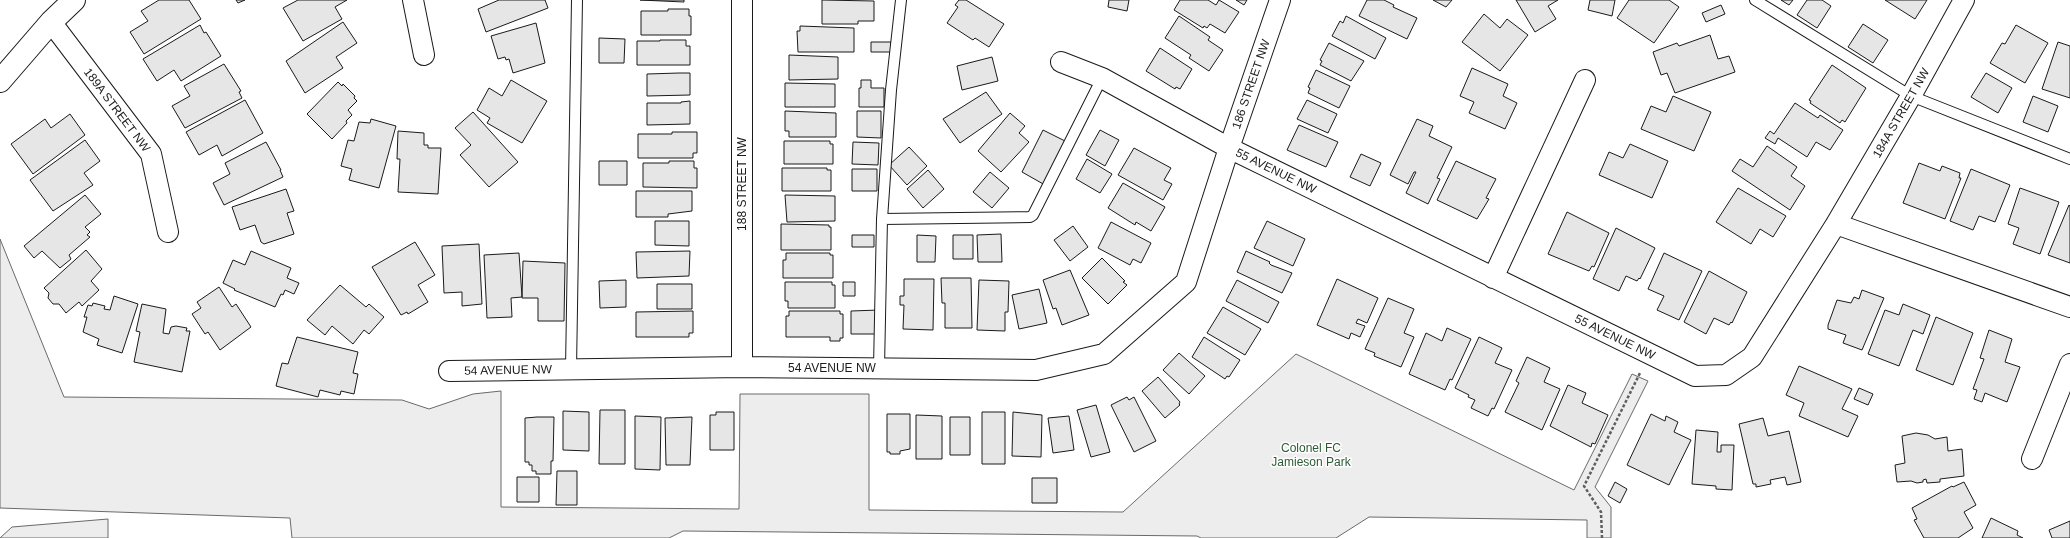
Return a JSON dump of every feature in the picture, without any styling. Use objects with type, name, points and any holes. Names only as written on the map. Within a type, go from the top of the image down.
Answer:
[{"type":"street","points":[[0,81],[51,22],[74,0]]},
{"type":"street","points":[[413,0],[424,55]]},
{"type":"street","name":"188 STREET NW","points":[[742,0],[742,367]]},
{"type":"street","name":"186 STREET NW","points":[[1186,282],[1229,148],[1280,0]]},
{"type":"street","name":"184A STREET NW","points":[[1738,367],[1752,357],[1836,224],[1911,96],[1964,0]]},
{"type":"street","name":"189A STREET NW","points":[[51,22],[151,154],[168,232]]},
{"type":"street","name":"55 AVENUE NW","points":[[1061,62],[1102,78],[1229,148],[1695,376],[1726,375],[1738,367]]},
{"type":"street","points":[[1493,278],[1585,80]]},
{"type":"street","points":[[1836,224],[2070,308]]},
{"type":"street","name":"54 AVENUE NW","points":[[449,371],[742,367],[1036,370],[1104,354],[1186,282]]},
{"type":"street","points":[[2032,459],[2070,364]]},
{"type":"lane","points":[[571,369],[577,0]]},
{"type":"lane","points":[[879,368],[882,219],[891,90],[901,0]]},
{"type":"lane","points":[[1755,0],[1911,96],[2070,159]]},
{"type":"lane","points":[[882,219],[1030,217],[1033,215],[1102,78]]},
{"type":"path","points":[[1602,538],[1601,512],[1584,486],[1650,354]]},
{"type":"shaded area","name":"Colonel FC Jamieson Park","points":[[0,239],[64,397],[402,400],[429,409],[473,394],[501,391],[501,507],[739,509],[740,394],[869,394],[869,510],[1123,512],[1296,354],[1574,490],[1632,374],[1648,381],[1595,487],[1611,507],[1611,538],[1587,538],[1587,520],[1369,517],[1336,538],[1201,538],[1197,536],[683,531],[669,538],[292,538],[290,518],[0,508]]},
{"type":"shaded area","points":[[108,519],[108,538],[0,538],[12,527]]},
{"type":"building","points":[[159,0],[189,0],[201,19],[144,54],[130,32],[148,21],[141,11]]},
{"type":"building","points":[[236,0],[245,0],[238,3]]},
{"type":"building","points":[[298,0],[347,0],[335,7],[342,19],[303,41],[283,8]]},
{"type":"building","points":[[499,0],[545,0],[548,8],[486,32],[478,9]]},
{"type":"building","points":[[640,0],[684,0],[684,2]]},
{"type":"building","points":[[822,0],[874,1],[874,21],[858,21],[858,24],[822,24]]},
{"type":"building","points":[[959,0],[966,0],[1004,24],[989,47],[975,38],[973,40],[947,23],[958,7],[955,5]]},
{"type":"building","points":[[1109,0],[1129,0],[1127,11],[1108,7]]},
{"type":"building","points":[[1180,0],[1208,0],[1216,5],[1219,0],[1239,12],[1225,33],[1210,24],[1207,28],[1204,26],[1203,28],[1174,10]]},
{"type":"building","points":[[1236,0],[1247,0],[1244,5]]},
{"type":"building","points":[[1367,0],[1384,0],[1394,5],[1393,7],[1417,18],[1407,39],[1359,16]]},
{"type":"building","points":[[1433,0],[1452,0],[1446,7]]},
{"type":"building","points":[[1516,0],[1558,0],[1548,6],[1556,19],[1535,32]]},
{"type":"building","points":[[1590,0],[1615,0],[1612,16],[1588,10]]},
{"type":"building","points":[[1629,0],[1669,0],[1679,7],[1654,43],[1617,18]]},
{"type":"building","points":[[1781,0],[1793,0],[1789,5]]},
{"type":"building","points":[[1807,0],[1822,0],[1831,6],[1817,28],[1797,15]]},
{"type":"building","points":[[1885,0],[1927,0],[1915,19]]},
{"type":"building","points":[[1721,5],[1725,14],[1706,22],[1702,13]]},
{"type":"building","points":[[668,9],[689,9],[689,16],[691,16],[691,35],[641,35],[641,11],[668,11]]},
{"type":"building","points":[[1484,14],[1500,28],[1507,19],[1528,35],[1500,71],[1462,42]]},
{"type":"building","points":[[1179,16],[1210,37],[1208,40],[1223,50],[1209,71],[1189,58],[1191,55],[1165,38]]},
{"type":"building","points":[[1346,16],[1386,38],[1375,59],[1332,36],[1340,21],[1343,23]]},
{"type":"building","points":[[343,22],[357,43],[336,57],[343,68],[305,93],[286,61]]},
{"type":"building","points":[[536,23],[545,63],[513,73],[509,59],[506,60],[505,57],[498,59],[491,36]]},
{"type":"building","points":[[1863,24],[1888,40],[1873,63],[1848,47]]},
{"type":"building","points":[[200,25],[221,56],[181,81],[174,70],[157,81],[143,59]]},
{"type":"building","points":[[2016,25],[2048,43],[2025,83],[1990,63],[2002,43],[2005,44]]},
{"type":"building","points":[[800,26],[854,28],[854,52],[798,52],[797,31],[800,31]]},
{"type":"building","points":[[1710,35],[1718,59],[1729,56],[1735,72],[1675,93],[1667,73],[1661,75],[1653,52],[1677,43],[1679,46]]},
{"type":"building","points":[[599,38],[625,39],[624,63],[599,63]]},
{"type":"building","points":[[686,40],[686,46],[690,46],[690,65],[637,65],[637,41]]},
{"type":"building","points":[[871,42],[891,42],[891,52],[871,52]]},
{"type":"building","points":[[2058,42],[2070,46],[2070,98],[2042,89]]},
{"type":"building","points":[[1329,43],[1364,61],[1351,81],[1320,65],[1322,61],[1320,60]]},
{"type":"building","points":[[1160,48],[1192,69],[1180,89],[1176,87],[1175,89],[1146,71]]},
{"type":"building","points":[[789,55],[838,57],[838,79],[789,80]]},
{"type":"building","points":[[992,57],[998,81],[962,90],[957,66]]},
{"type":"building","points":[[224,64],[241,91],[239,92],[242,98],[185,128],[172,106],[190,96],[184,86]]},
{"type":"building","points":[[1832,65],[1866,88],[1845,122],[1842,120],[1840,123],[1810,103],[1811,101],[1809,100]]},
{"type":"building","points":[[1472,68],[1508,84],[1503,96],[1517,103],[1505,129],[1469,113],[1474,102],[1460,96]]},
{"type":"building","points":[[1316,70],[1350,86],[1339,108],[1308,93],[1310,88],[1308,87]]},
{"type":"building","points":[[690,73],[690,95],[647,96],[647,74]]},
{"type":"building","points":[[1986,73],[2012,88],[1998,113],[1971,97]]},
{"type":"building","points":[[511,80],[547,101],[522,143],[487,123],[490,118],[477,110],[489,88],[502,96]]},
{"type":"building","points":[[861,80],[871,80],[871,88],[884,88],[884,107],[859,107],[859,88],[861,88]]},
{"type":"building","points":[[338,82],[342,86],[343,84],[355,96],[354,98],[357,101],[348,110],[352,115],[346,121],[347,123],[332,139],[307,114]]},
{"type":"building","points":[[785,83],[835,84],[835,107],[785,107]]},
{"type":"building","points":[[986,92],[1002,114],[960,143],[943,119]]},
{"type":"building","points":[[1673,96],[1711,112],[1694,151],[1641,129],[1651,106],[1666,112]]},
{"type":"building","points":[[2033,96],[2058,106],[2048,132],[2023,122]]},
{"type":"building","points":[[245,100],[263,133],[222,156],[217,145],[199,155],[186,132]]},
{"type":"building","points":[[1307,100],[1337,114],[1328,133],[1297,119]]},
{"type":"building","points":[[690,101],[690,124],[647,125],[647,103],[681,103]]},
{"type":"building","points":[[1795,103],[1818,118],[1820,115],[1843,130],[1830,150],[1816,142],[1807,157],[1778,138],[1775,144],[1765,138],[1770,131],[1774,134]]},
{"type":"building","points":[[785,111],[836,113],[836,137],[789,137],[789,131],[785,131]]},
{"type":"building","points":[[857,111],[881,111],[881,138],[857,137]]},
{"type":"building","points":[[473,112],[518,162],[489,187],[460,155],[471,145],[455,128]]},
{"type":"building","points":[[1010,113],[1025,126],[1019,133],[1029,142],[1001,172],[978,151]]},
{"type":"building","points":[[70,114],[85,135],[33,174],[11,144],[45,119],[51,128]]},
{"type":"building","points":[[371,119],[396,126],[379,188],[349,180],[352,169],[341,166],[348,140],[354,141],[359,122],[370,123]]},
{"type":"building","points":[[1417,119],[1433,126],[1429,136],[1452,147],[1437,178],[1440,179],[1428,204],[1406,193],[1416,172],[1414,172],[1408,184],[1390,175]]},
{"type":"building","points":[[1299,125],[1338,142],[1326,167],[1287,150]]},
{"type":"building","points":[[1043,130],[1067,142],[1045,185],[1022,172]]},
{"type":"building","points":[[1100,130],[1119,140],[1105,166],[1086,155]]},
{"type":"building","points":[[398,131],[424,133],[424,145],[428,145],[428,148],[441,148],[438,194],[398,192],[400,159],[397,159]]},
{"type":"building","points":[[672,132],[697,132],[697,153],[693,153],[693,158],[638,158],[638,134],[672,134]]},
{"type":"building","points":[[85,140],[100,161],[84,173],[93,185],[53,211],[30,180]]},
{"type":"building","points":[[784,141],[830,141],[830,144],[833,144],[833,164],[784,164]]},
{"type":"building","points":[[266,142],[281,170],[283,177],[224,205],[213,183],[230,174],[225,163]]},
{"type":"building","points":[[853,142],[879,143],[878,165],[852,164]]},
{"type":"building","points":[[1630,144],[1668,161],[1652,198],[1599,175],[1609,152],[1623,158]]},
{"type":"building","points":[[1767,146],[1797,167],[1791,176],[1805,186],[1790,210],[1732,171],[1740,159],[1753,167]]},
{"type":"building","points":[[909,147],[927,166],[907,185],[889,165]]},
{"type":"building","points":[[1134,148],[1171,168],[1164,180],[1172,184],[1163,200],[1118,175]]},
{"type":"building","points":[[1361,154],[1381,163],[1370,186],[1350,177]]},
{"type":"building","points":[[1087,159],[1112,174],[1100,193],[1076,179]]},
{"type":"building","points":[[599,161],[627,161],[627,185],[599,185]]},
{"type":"building","points":[[669,161],[694,161],[694,168],[697,168],[697,188],[643,187],[643,163],[669,163]]},
{"type":"building","points":[[1456,161],[1496,179],[1486,198],[1489,199],[1477,219],[1437,200]]},
{"type":"building","points":[[1919,163],[1940,171],[1942,166],[1960,173],[1959,178],[1961,178],[1945,219],[1903,203]]},
{"type":"building","points":[[782,168],[827,168],[827,170],[831,170],[831,191],[782,191]]},
{"type":"building","points":[[852,169],[877,169],[877,191],[852,191]]},
{"type":"building","points":[[1971,169],[2010,185],[1995,222],[1979,216],[1973,230],[1950,221]]},
{"type":"building","points":[[928,170],[944,189],[923,208],[907,189]]},
{"type":"building","points":[[990,172],[1009,188],[992,208],[973,192]]},
{"type":"building","points":[[1123,183],[1165,207],[1151,231],[1136,222],[1135,225],[1108,208]]},
{"type":"building","points":[[1738,188],[1786,216],[1773,237],[1760,229],[1751,244],[1716,222]]},
{"type":"building","points":[[2020,188],[2059,202],[2040,254],[2013,244],[2019,228],[2008,224]]},
{"type":"building","points":[[286,189],[294,211],[287,213],[294,234],[264,244],[261,242],[255,225],[240,230],[232,207]]},
{"type":"building","points":[[636,191],[692,191],[692,211],[668,214],[668,217],[636,217]]},
{"type":"building","points":[[85,195],[101,214],[85,227],[90,232],[87,235],[90,237],[69,255],[71,259],[60,268],[42,251],[34,258],[24,246]]},
{"type":"building","points":[[785,195],[835,196],[835,221],[787,222]]},
{"type":"building","points":[[2069,205],[2070,206],[2070,263],[2048,255]]},
{"type":"building","points":[[1567,212],[1609,233],[1594,267],[1592,266],[1589,271],[1548,254]]},
{"type":"building","points":[[655,221],[689,221],[689,246],[655,245]]},
{"type":"building","points":[[1267,221],[1305,239],[1293,266],[1254,248]]},
{"type":"building","points":[[1111,222],[1151,243],[1141,263],[1133,259],[1130,265],[1098,248]]},
{"type":"building","points":[[781,224],[829,225],[829,227],[831,227],[831,250],[781,250]]},
{"type":"building","points":[[1073,226],[1088,247],[1070,261],[1054,240]]},
{"type":"building","points":[[1616,228],[1655,248],[1640,279],[1639,278],[1637,281],[1626,276],[1619,291],[1593,279]]},
{"type":"building","points":[[1001,234],[1002,262],[978,262],[977,235]]},
{"type":"building","points":[[852,235],[874,235],[874,247],[852,247]]},
{"type":"building","points":[[917,235],[936,236],[935,262],[917,262]]},
{"type":"building","points":[[953,235],[973,235],[973,259],[953,259]]},
{"type":"building","points":[[415,242],[435,275],[418,285],[428,302],[408,314],[407,312],[401,315],[372,267]]},
{"type":"building","points":[[479,244],[482,304],[462,306],[462,292],[444,293],[442,246]]},
{"type":"building","points":[[86,250],[102,269],[91,281],[99,290],[82,306],[79,302],[66,313],[59,304],[53,304],[48,298],[49,293],[44,288]]},
{"type":"building","points":[[251,251],[291,268],[287,278],[299,283],[294,294],[285,290],[283,295],[281,294],[275,307],[234,290],[235,289],[223,283],[233,260],[245,265]]},
{"type":"building","points":[[690,251],[689,276],[637,278],[636,252]]},
{"type":"building","points":[[1246,251],[1270,262],[1269,263],[1271,265],[1292,273],[1282,293],[1237,272]]},
{"type":"building","points":[[519,253],[522,297],[511,298],[512,317],[487,318],[484,255]]},
{"type":"building","points":[[786,253],[830,253],[830,255],[833,255],[833,278],[783,278],[783,260],[786,260]]},
{"type":"building","points":[[1664,253],[1702,271],[1679,320],[1657,310],[1664,296],[1648,289]]},
{"type":"building","points":[[1102,258],[1125,281],[1123,282],[1127,285],[1108,304],[1082,278]]},
{"type":"building","points":[[523,261],[565,263],[564,321],[538,321],[538,298],[522,298]]},
{"type":"building","points":[[1070,270],[1089,315],[1062,325],[1056,308],[1053,309],[1043,280]]},
{"type":"building","points":[[1709,271],[1747,292],[1732,323],[1731,322],[1729,325],[1714,318],[1706,334],[1684,322]]},
{"type":"building","points":[[941,278],[971,278],[972,328],[945,328],[945,303],[942,303]]},
{"type":"building","points":[[904,279],[934,279],[933,330],[903,329],[904,305],[900,305],[900,296],[904,296]]},
{"type":"building","points":[[1337,279],[1378,298],[1367,323],[1358,319],[1356,323],[1365,326],[1360,337],[1351,333],[1349,339],[1317,325]]},
{"type":"building","points":[[626,280],[626,307],[600,308],[599,281]]},
{"type":"building","points":[[979,280],[1009,281],[1008,312],[1005,312],[1005,331],[977,330]]},
{"type":"building","points":[[1237,280],[1279,302],[1268,323],[1226,301]]},
{"type":"building","points":[[785,282],[832,282],[832,285],[835,285],[835,308],[788,308],[788,301],[785,301]]},
{"type":"building","points":[[843,282],[855,282],[855,296],[843,296]]},
{"type":"building","points":[[657,284],[692,284],[692,309],[657,309]]},
{"type":"building","points":[[340,285],[366,307],[369,304],[384,317],[369,334],[364,330],[353,344],[332,326],[325,335],[307,320]]},
{"type":"building","points":[[219,287],[232,307],[236,304],[251,327],[220,350],[208,332],[205,334],[192,314],[201,308],[197,302]]},
{"type":"building","points":[[1039,289],[1047,323],[1019,329],[1012,295]]},
{"type":"building","points":[[1862,290],[1884,298],[1862,350],[1843,343],[1846,335],[1828,329],[1828,325],[1837,300],[1851,303],[1854,297],[1859,299]]},
{"type":"building","points":[[114,296],[138,304],[122,353],[97,345],[99,339],[83,332],[87,317],[84,317],[88,305],[92,306],[93,303],[105,306],[104,309],[110,310]]},
{"type":"building","points":[[1388,298],[1414,309],[1404,333],[1414,337],[1401,367],[1374,356],[1375,353],[1365,349]]},
{"type":"building","points":[[142,304],[166,309],[163,333],[169,334],[171,327],[176,326],[187,328],[186,331],[190,331],[182,372],[134,362],[140,332],[136,331]]},
{"type":"building","points":[[1903,304],[1930,315],[1923,334],[1913,330],[1899,366],[1868,354],[1885,310],[1899,315]]},
{"type":"building","points":[[1223,307],[1261,329],[1245,355],[1207,333]]},
{"type":"building","points":[[879,310],[879,334],[851,334],[851,311]]},
{"type":"building","points":[[693,311],[693,333],[689,333],[689,337],[636,337],[636,312]]},
{"type":"building","points":[[789,311],[840,311],[840,314],[843,314],[843,338],[840,338],[840,341],[830,341],[830,337],[786,337],[786,316],[789,316]]},
{"type":"building","points":[[1936,317],[1973,333],[1953,385],[1916,370]]},
{"type":"building","points":[[1447,328],[1471,339],[1452,380],[1450,379],[1445,390],[1409,374],[1426,333],[1442,341]]},
{"type":"building","points":[[1989,330],[2012,339],[2005,362],[2020,367],[2007,402],[1985,393],[1982,402],[1974,399],[1977,390],[1973,389],[1984,359],[1980,358]]},
{"type":"building","points":[[297,337],[358,352],[353,373],[358,374],[354,394],[341,391],[340,395],[320,390],[318,397],[276,386],[282,363],[288,364]]},
{"type":"building","points":[[1204,337],[1240,360],[1229,377],[1227,376],[1225,379],[1192,357]]},
{"type":"building","points":[[1479,337],[1502,348],[1495,363],[1512,370],[1494,409],[1492,408],[1488,416],[1471,408],[1475,400],[1468,397],[1469,395],[1455,388]]},
{"type":"building","points":[[1179,353],[1205,376],[1189,394],[1163,370]]},
{"type":"building","points":[[1527,357],[1550,368],[1544,382],[1560,389],[1542,430],[1505,412],[1519,383],[1516,381]]},
{"type":"building","points":[[1799,366],[1852,389],[1842,409],[1858,416],[1848,437],[1799,416],[1804,403],[1786,395]]},
{"type":"building","points":[[1158,377],[1180,402],[1180,405],[1165,418],[1142,391]]},
{"type":"building","points":[[1568,385],[1586,393],[1582,403],[1608,415],[1595,444],[1592,443],[1591,447],[1550,426]]},
{"type":"building","points":[[1859,388],[1873,394],[1868,405],[1854,399]]},
{"type":"building","points":[[1127,397],[1129,400],[1134,397],[1156,441],[1134,452],[1111,405]]},
{"type":"building","points":[[1096,405],[1110,452],[1091,457],[1077,410]]},
{"type":"building","points":[[600,410],[625,410],[625,464],[599,464]]},
{"type":"building","points":[[563,411],[589,412],[589,451],[563,450]]},
{"type":"building","points":[[716,412],[734,412],[734,450],[710,450],[710,415],[716,415]]},
{"type":"building","points":[[982,412],[1005,412],[1005,464],[982,464]]},
{"type":"building","points":[[1013,412],[1042,415],[1041,457],[1012,456]]},
{"type":"building","points":[[887,414],[910,414],[910,449],[900,451],[900,454],[890,454],[890,452],[887,452]]},
{"type":"building","points":[[1651,414],[1665,421],[1666,416],[1678,422],[1674,432],[1691,440],[1669,485],[1627,465]]},
{"type":"building","points":[[916,415],[942,416],[942,459],[916,459]]},
{"type":"building","points":[[635,416],[661,417],[660,470],[635,469]]},
{"type":"building","points":[[1069,416],[1074,450],[1053,453],[1048,418]]},
{"type":"building","points":[[554,417],[553,461],[551,461],[551,474],[536,474],[536,471],[532,471],[532,465],[529,465],[529,462],[525,462],[525,418]]},
{"type":"building","points":[[692,417],[690,465],[666,465],[665,418]]},
{"type":"building","points":[[950,417],[970,417],[970,455],[950,455]]},
{"type":"building","points":[[1763,418],[1768,436],[1789,431],[1801,482],[1787,485],[1785,477],[1770,480],[1771,484],[1756,487],[1756,484],[1753,484],[1739,424]]},
{"type":"building","points":[[1696,430],[1718,432],[1717,452],[1721,452],[1721,445],[1734,445],[1732,490],[1716,489],[1716,486],[1692,484]]},
{"type":"building","points":[[1916,433],[1928,435],[1935,439],[1947,437],[1948,451],[1962,449],[1964,476],[1940,479],[1940,482],[1927,483],[1926,479],[1923,480],[1923,482],[1917,483],[1911,481],[1897,482],[1895,465],[1905,463],[1902,436]]},
{"type":"building","points":[[557,471],[577,471],[577,505],[556,505]]},
{"type":"building","points":[[517,477],[539,477],[539,502],[517,502]]},
{"type":"building","points":[[1032,478],[1057,478],[1057,503],[1032,503]]},
{"type":"building","points":[[1615,482],[1627,489],[1620,503],[1608,496]]},
{"type":"building","points":[[1964,482],[1976,505],[1964,512],[1973,528],[1958,538],[1924,538],[1914,520],[1917,519],[1912,508],[1952,486],[1953,487]]},
{"type":"building","points":[[1991,518],[2018,531],[2017,535],[2023,538],[1982,538]]},
{"type":"building","points":[[2070,521],[2070,538],[2052,538],[2049,530]]}]
